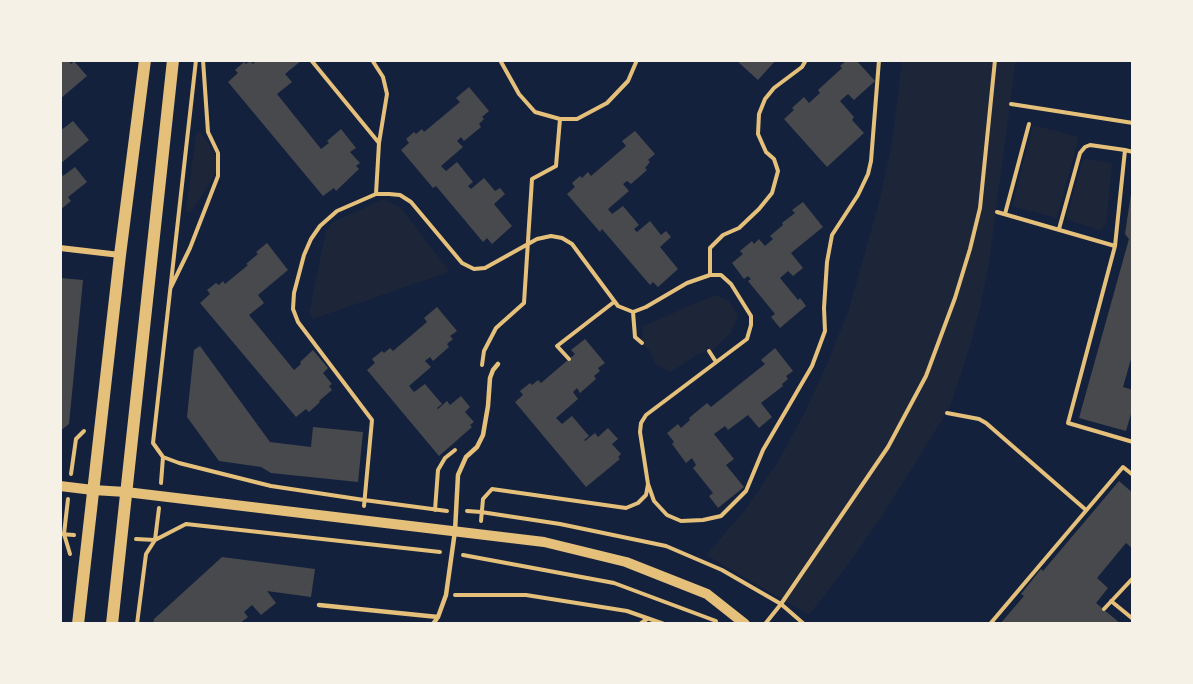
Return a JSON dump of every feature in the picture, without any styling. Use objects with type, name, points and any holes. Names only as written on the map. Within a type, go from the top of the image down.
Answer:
[{"type":"main road","points":[[78,624],[120,255],[145,60]]},
{"type":"main road","points":[[112,624],[173,60]]},
{"type":"street","points":[[60,248],[120,255]]},
{"type":"street","points":[[60,486],[544,542],[626,562],[707,594],[745,624]]},
{"type":"lane","points":[[433,624],[446,595],[455,531],[459,475],[466,457],[477,447],[483,435],[490,378],[498,364]]},
{"type":"lane","points":[[319,605],[438,617]]},
{"type":"path","points":[[163,456],[153,443],[196,60]]},
{"type":"path","points":[[170,291],[218,176],[218,153],[208,132],[203,60]]},
{"type":"path","points":[[311,60],[379,143]]},
{"type":"path","points":[[372,60],[383,77],[387,94],[379,143],[376,194]]},
{"type":"path","points":[[500,60],[519,94],[535,112],[560,119],[577,119],[607,104],[628,81],[637,60]]},
{"type":"path","points":[[710,275],[710,248],[723,235],[739,228],[772,193],[778,171],[774,159],[766,152],[759,134],[759,114],[765,99],[774,88],[802,67],[806,60]]},
{"type":"path","points":[[362,520],[372,420],[298,322],[293,309],[294,293],[304,255],[320,226],[337,212],[376,194],[389,194],[400,195],[411,202],[462,262],[474,269],[485,268],[537,239],[551,236],[562,238],[572,244],[614,302],[633,312],[687,283],[710,275],[721,276],[731,284],[751,316],[747,339],[646,415],[641,423],[640,432],[648,483],[654,501],[667,515],[681,521],[722,516],[746,491],[764,450],[812,366],[825,331],[826,262],[832,235],[858,195],[868,174],[879,60]]},
{"type":"path","points":[[765,624],[888,447],[926,376],[955,298],[980,208],[995,60]]},
{"type":"path","points":[[1011,105],[1133,123]]},
{"type":"path","points":[[481,370],[484,351],[496,328],[524,303],[532,179],[556,166],[560,119]]},
{"type":"path","points":[[1005,214],[1029,124]]},
{"type":"path","points":[[1059,229],[1080,153],[1085,147],[1133,152]]},
{"type":"path","points":[[1125,150],[1115,246],[1068,423],[1133,442]]},
{"type":"path","points":[[997,212],[1115,246]]},
{"type":"path","points":[[569,359],[557,346],[614,302]]},
{"type":"path","points":[[633,312],[635,337],[642,344]]},
{"type":"path","points":[[709,351],[716,362]]},
{"type":"path","points":[[947,413],[979,419],[986,423],[1086,510]]},
{"type":"path","points":[[433,529],[438,470],[445,458],[462,445]]},
{"type":"path","points":[[990,624],[1123,467],[1133,475]]},
{"type":"path","points":[[480,534],[483,500],[492,489],[626,508],[638,503],[646,495],[648,483]]},
{"type":"path","points":[[137,624],[146,554],[155,540]]},
{"type":"path","points":[[1104,609],[1133,578]]},
{"type":"path","points":[[446,595],[525,595],[627,611],[664,624]]},
{"type":"path","points":[[1111,601],[1133,619]]},
{"type":"path","points":[[640,624],[648,618]]},
{"type":"shaded area","points":[[902,60],[1016,60],[989,263],[971,343],[950,407],[882,516],[809,615],[706,555],[746,509],[779,460],[805,412],[848,312],[879,203],[892,144]]},
{"type":"shaded area","points":[[1033,125],[1079,137],[1057,218],[1012,206]]},
{"type":"shaded area","points":[[198,132],[213,150],[216,157],[216,170],[192,211],[187,213],[196,134]]},
{"type":"shaded area","points":[[1086,159],[1112,165],[1106,224],[1100,230],[1068,220],[1067,217],[1082,162]]},
{"type":"shaded area","points":[[384,199],[401,208],[448,269],[446,273],[313,319],[309,313],[326,231],[333,222]]},
{"type":"shaded area","points":[[715,295],[729,301],[738,315],[731,333],[714,349],[696,355],[671,372],[655,364],[651,353],[642,343],[643,326]]},
{"type":"building","points":[[60,60],[67,60],[71,64],[74,61],[87,76],[60,99]]},
{"type":"building","points":[[257,60],[302,60],[285,74],[292,82],[277,94],[321,149],[341,129],[356,148],[350,152],[360,163],[356,166],[359,169],[336,191],[334,188],[323,196],[228,82],[238,73],[235,70],[244,62],[246,64],[250,61],[253,64]]},
{"type":"building","points":[[736,60],[776,60],[758,80]]},
{"type":"building","points":[[847,60],[856,60],[875,81],[854,100],[848,94],[840,101],[864,133],[827,167],[784,119],[804,97],[809,103],[820,93],[818,90],[842,68],[840,66]]},
{"type":"building","points":[[469,87],[489,111],[482,117],[484,119],[479,124],[481,127],[464,141],[461,137],[457,141],[463,147],[441,166],[446,171],[457,162],[473,182],[468,186],[471,189],[484,178],[495,191],[500,188],[505,194],[494,204],[512,226],[492,244],[487,238],[483,242],[436,186],[433,188],[401,150],[409,143],[406,139],[414,132],[416,134],[422,129],[424,132],[460,102],[456,98]]},
{"type":"building","points":[[73,121],[89,140],[60,164],[60,131]]},
{"type":"building","points":[[635,131],[655,154],[648,160],[650,162],[645,168],[647,170],[631,184],[627,181],[623,184],[629,191],[608,209],[612,214],[623,206],[639,225],[634,229],[637,232],[650,221],[661,235],[666,231],[671,237],[660,247],[678,269],[658,287],[653,282],[650,285],[602,229],[600,232],[567,194],[575,187],[572,183],[580,176],[582,178],[588,172],[591,176],[626,146],[622,141]]},
{"type":"building","points":[[75,167],[87,182],[68,197],[71,201],[60,210],[60,169],[63,176]]},
{"type":"building","points":[[1132,187],[1133,352],[1123,387],[1133,390],[1133,407],[1126,431],[1079,418],[1129,239],[1125,234]]},
{"type":"building","points":[[803,202],[823,227],[791,253],[803,268],[793,276],[788,271],[780,278],[806,306],[780,328],[771,317],[775,314],[748,281],[751,279],[748,276],[744,279],[732,263],[743,254],[740,251],[752,241],[754,244],[759,239],[765,246],[773,239],[770,236],[795,213],[792,210]]},
{"type":"building","points":[[267,243],[288,270],[258,295],[264,303],[249,315],[294,370],[313,350],[328,368],[323,373],[332,384],[329,386],[332,390],[320,402],[309,412],[306,409],[296,417],[200,303],[210,294],[207,290],[216,283],[219,285],[223,281],[225,284],[248,265],[246,264],[258,254],[256,252]]},
{"type":"building","points":[[60,278],[83,280],[69,424],[60,431]]},
{"type":"building","points":[[437,307],[457,331],[450,336],[453,339],[447,344],[449,347],[433,361],[430,357],[425,361],[431,367],[409,386],[414,392],[425,384],[442,404],[438,409],[447,401],[450,405],[461,396],[470,407],[465,412],[474,422],[470,425],[472,427],[439,456],[367,370],[375,363],[372,359],[382,351],[384,353],[390,348],[393,351],[427,322],[424,318]]},
{"type":"building","points":[[585,339],[605,363],[598,368],[600,371],[594,376],[596,379],[580,393],[577,388],[573,392],[578,399],[556,418],[562,424],[572,416],[589,436],[585,441],[595,433],[598,437],[608,428],[618,439],[612,444],[621,454],[618,457],[620,459],[586,487],[515,402],[523,395],[520,391],[530,383],[532,385],[538,380],[541,383],[575,354],[571,350]]},
{"type":"building","points":[[200,346],[270,442],[311,447],[313,427],[363,432],[358,482],[271,473],[261,467],[219,461],[187,417],[194,350]]},
{"type":"building","points":[[775,348],[793,371],[786,376],[788,379],[782,384],[783,386],[761,403],[772,417],[759,428],[748,415],[728,430],[725,426],[714,434],[734,459],[726,465],[744,487],[718,508],[709,496],[713,493],[693,468],[696,465],[692,458],[686,463],[667,433],[678,424],[681,428],[707,403],[711,407],[765,364],[761,360]]},
{"type":"building","points":[[1119,481],[1133,493],[1133,549],[1126,543],[1097,578],[1108,588],[1096,603],[1121,624],[1000,624],[1024,596],[1021,594],[1041,569],[1043,571]]},
{"type":"building","points":[[222,557],[315,569],[311,597],[267,591],[276,603],[261,615],[252,605],[244,612],[248,617],[239,624],[153,624],[154,619]]}]
